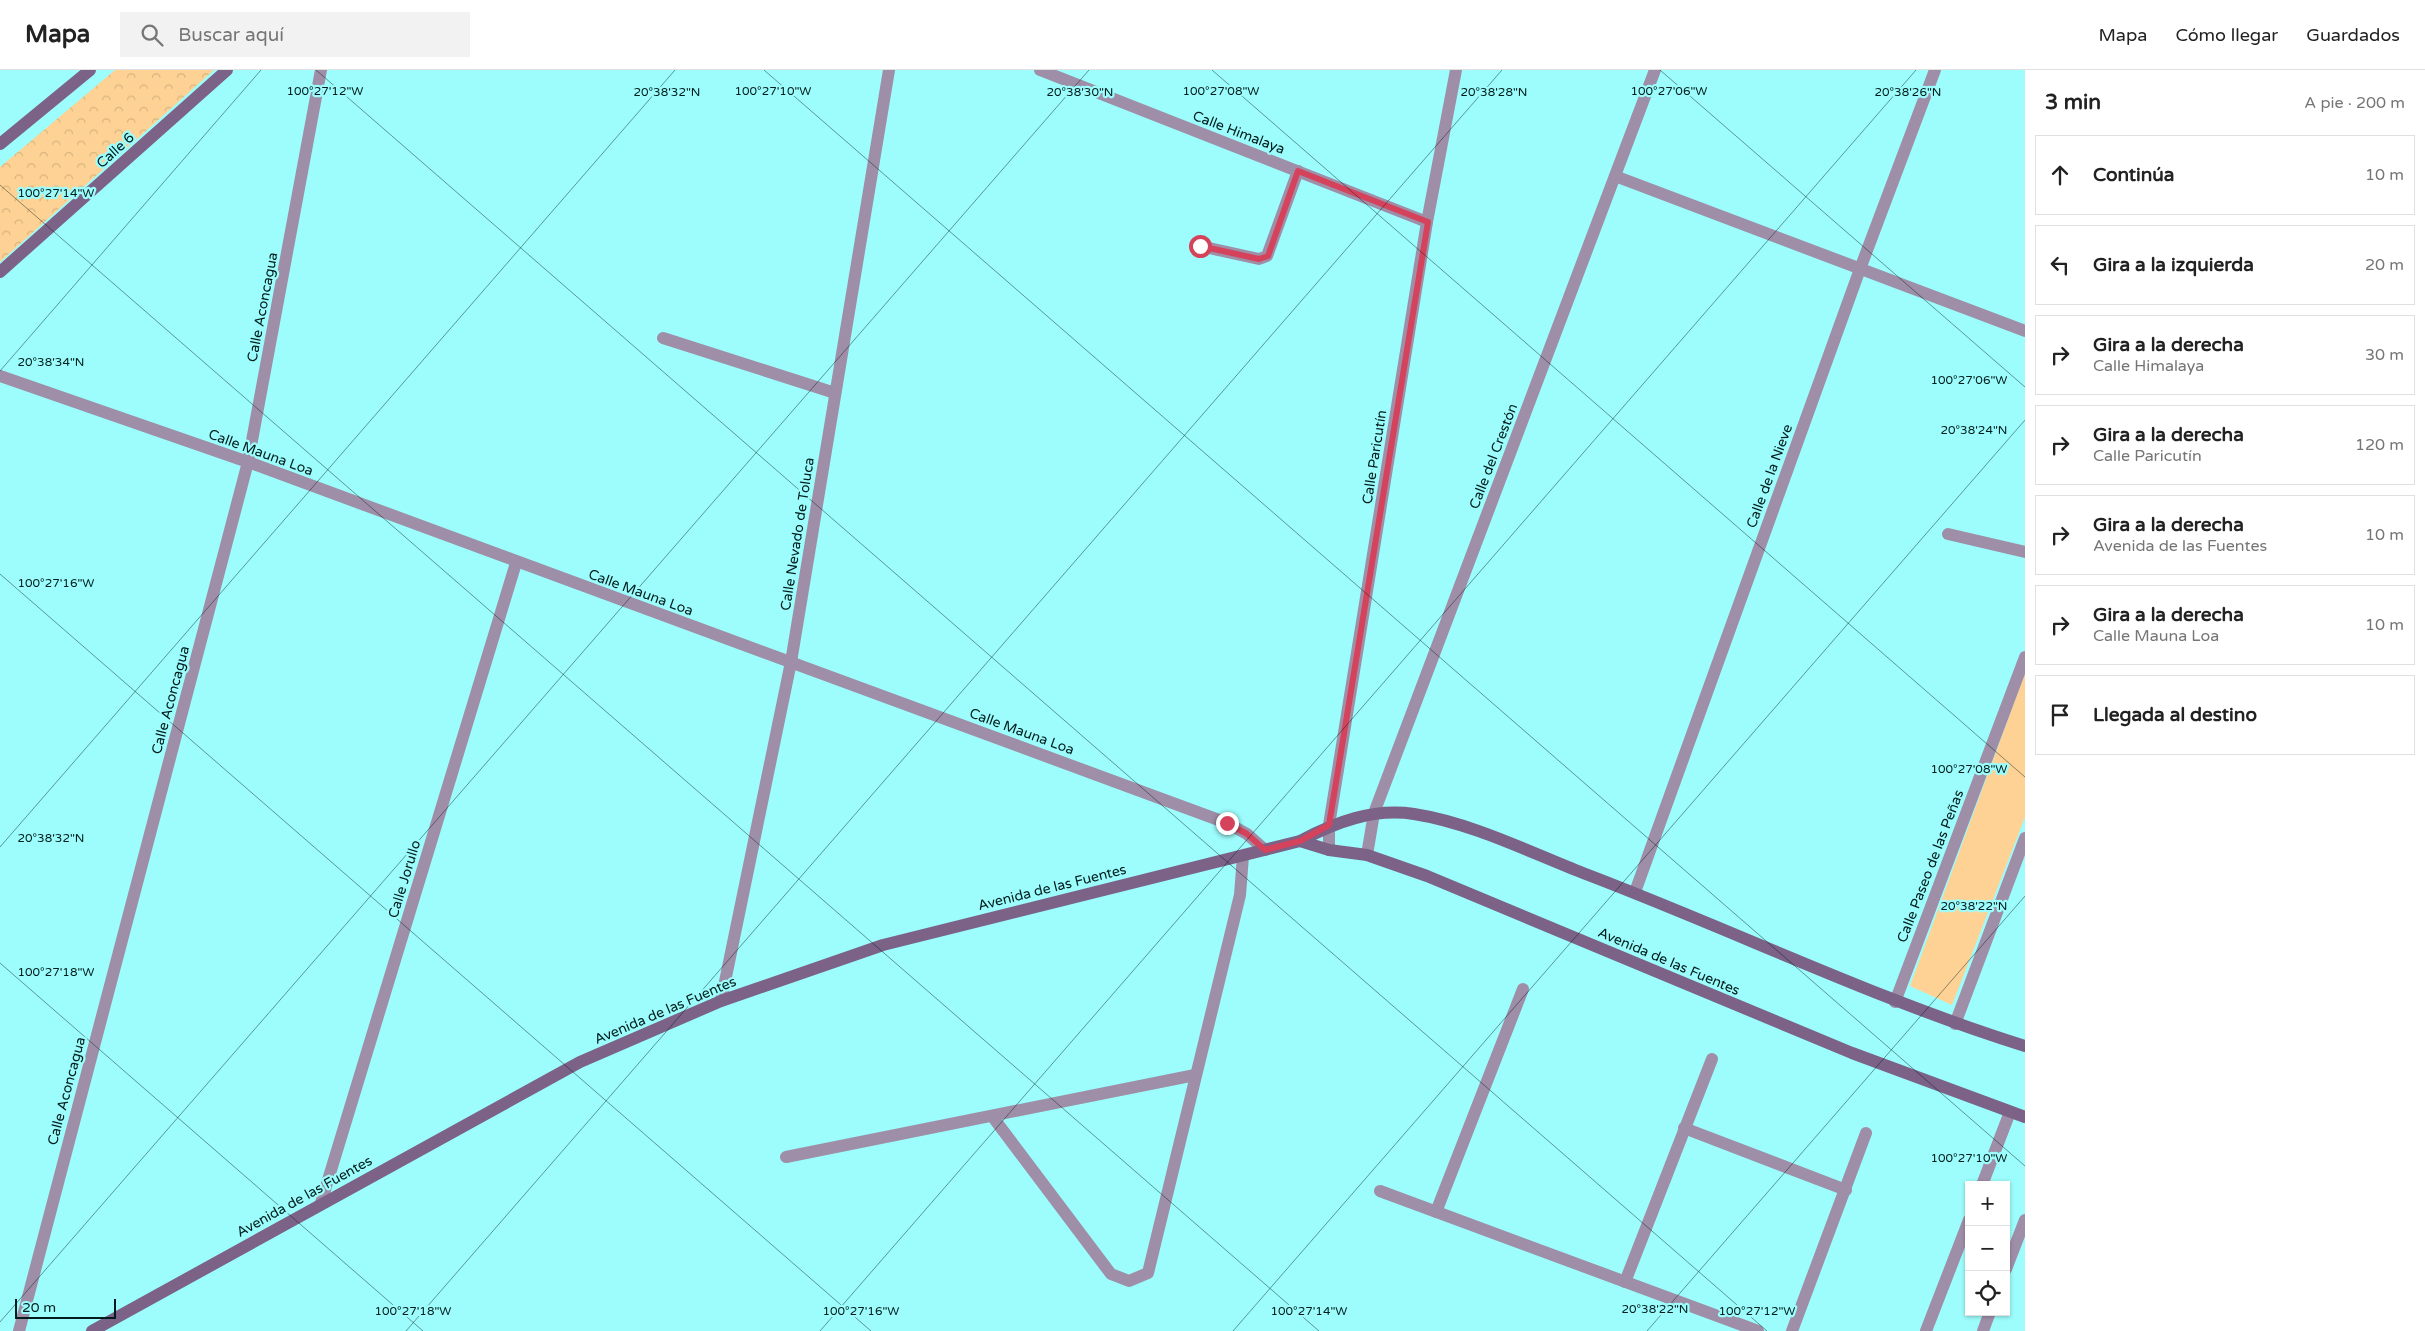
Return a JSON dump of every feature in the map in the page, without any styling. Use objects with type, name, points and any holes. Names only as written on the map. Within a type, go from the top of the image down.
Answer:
[{"type":"main road","points":[[0,144],[90,70]]},
{"type":"main road","name":"Calle 6","points":[[0,272],[227,70]]},
{"type":"main road","name":"Avenida de las Fuentes","points":[[92,1331],[580,1062],[721,1002],[883,944],[1300,841],[1329,825],[1374,812],[1413,814],[1456,824],[1635,892],[1895,1002],[1955,1024],[2025,1046]]},
{"type":"main road","name":"Avenida de las Fuentes","points":[[1300,841],[1329,850],[1367,855],[1436,880],[1852,1053],[2025,1117]]},
{"type":"street","name":"Calle Aconcagua","points":[[18,1331],[248,462],[321,70]]},
{"type":"street","name":"Calle Nevado de Toluca","points":[[721,1002],[791,662],[889,70]]},
{"type":"street","name":"Calle Himalaya","points":[[1040,70],[1428,222]]},
{"type":"street","name":"Calle Paricutín","points":[[1329,850],[1329,825],[1428,222],[1456,70]]},
{"type":"street","name":"Calle del Crestón","points":[[1367,855],[1374,812],[1655,70]]},
{"type":"street","name":"Calle de la Nieve","points":[[1635,892],[1860,269],[1935,70]]},
{"type":"street","points":[[1200,246],[1259,259],[1268,256],[1298,171]]},
{"type":"street","points":[[1615,176],[2025,331]]},
{"type":"street","points":[[663,338],[835,393]]},
{"type":"street","name":"Calle Mauna Loa","points":[[0,376],[248,462],[516,563],[1227,823],[1247,834],[1265,850]]},
{"type":"street","points":[[1948,534],[2025,552]]},
{"type":"street","name":"Calle Jorullo","points":[[320,1204],[516,563]]},
{"type":"street","name":"Calle Paseo de las Peñas","points":[[1895,1002],[2025,657]]},
{"type":"street","points":[[1955,1024],[2025,838]]},
{"type":"street","points":[[992,1116],[1112,1274],[1129,1280],[1148,1273],[1240,895],[1243,856]]},
{"type":"street","points":[[1436,1212],[1523,989]]},
{"type":"street","points":[[1625,1282],[1712,1059]]},
{"type":"street","points":[[786,1157],[1195,1075]]},
{"type":"street","points":[[1984,1181],[2010,1112]]},
{"type":"street","points":[[1684,1128],[1846,1190]]},
{"type":"street","points":[[1792,1331],[1866,1133]]},
{"type":"street","points":[[1380,1191],[1758,1331]]},
{"type":"street","points":[[2010,1259],[2025,1220]]},
{"type":"street","points":[[1926,1331],[1967,1226]]},
{"type":"street","points":[[1983,1331],[1989,1316]]},
{"type":"green space","points":[[115,70],[214,70],[0,262],[0,167]]},
{"type":"green space","points":[[2025,673],[2025,817],[1952,1005],[1910,986]]},
{"type":"route","points":[[1200,246],[1259,259],[1268,256],[1298,171],[1428,222],[1329,825],[1300,841],[1265,850],[1247,834],[1227,823]]}]
